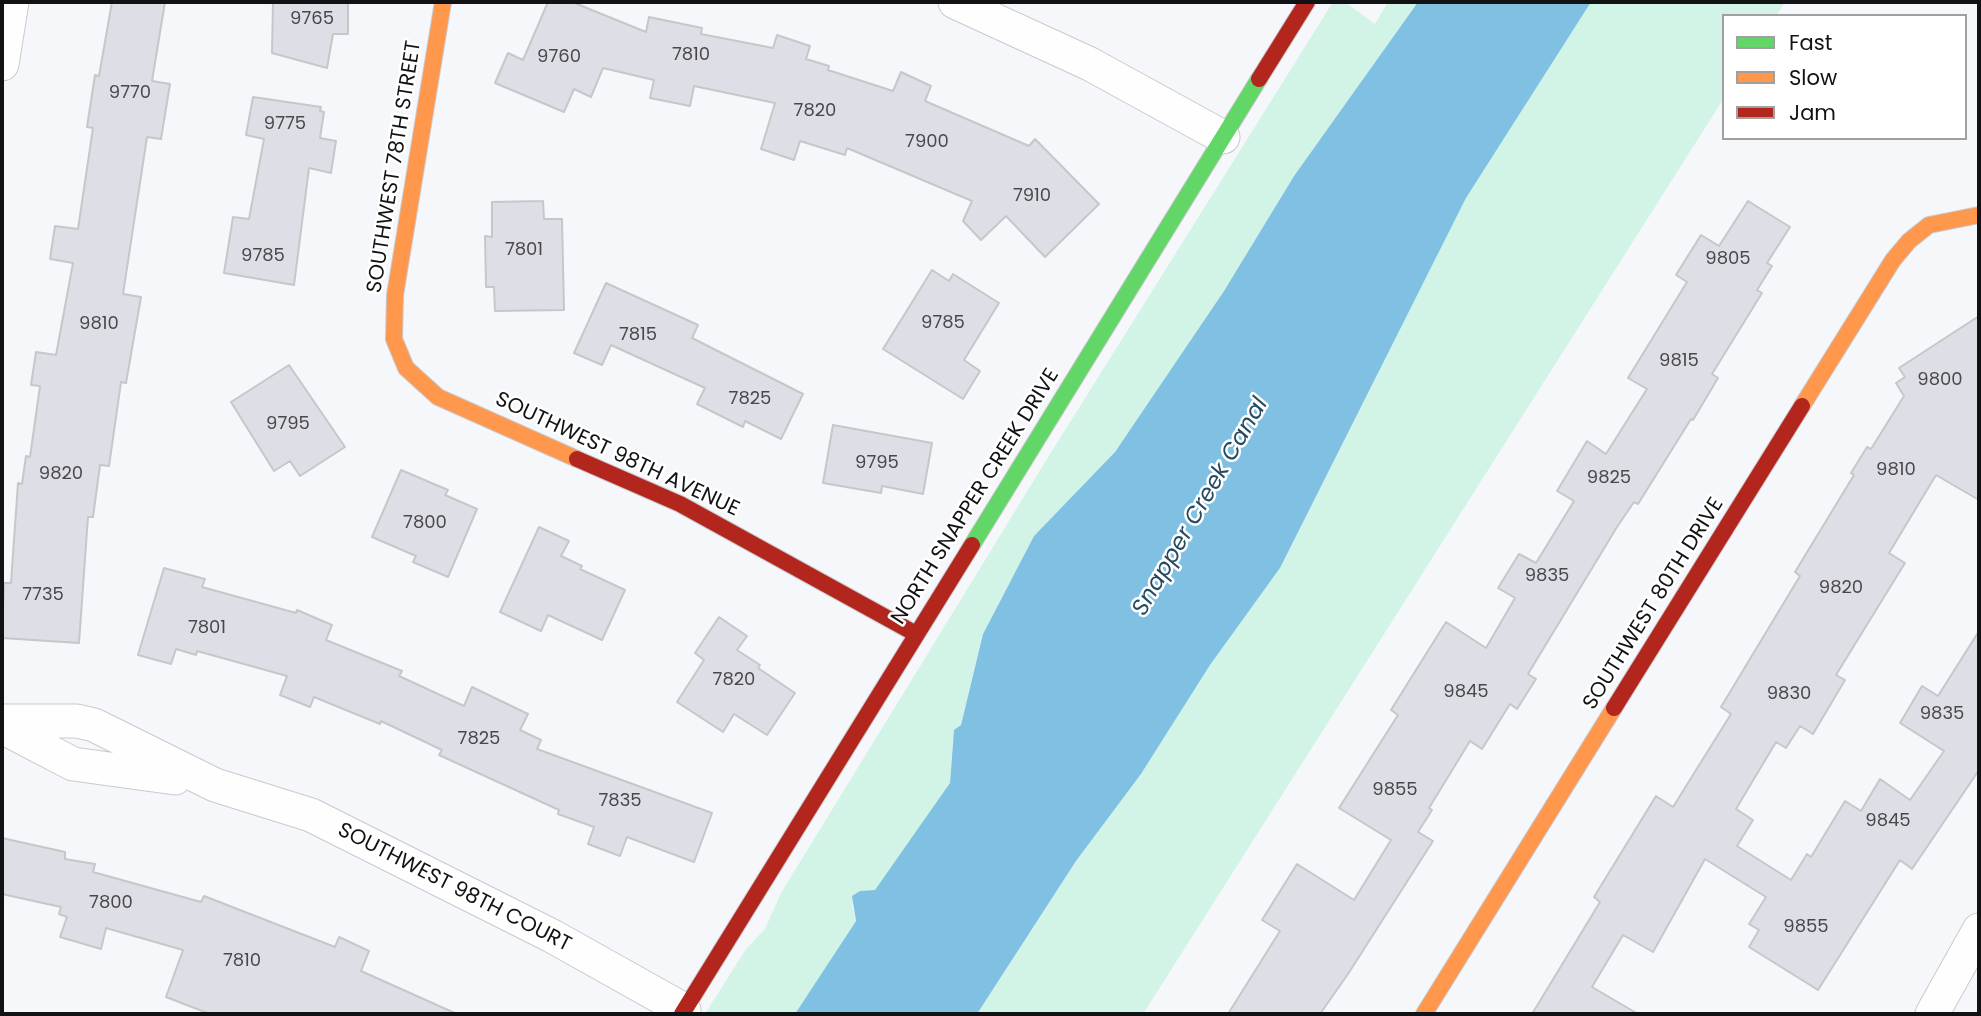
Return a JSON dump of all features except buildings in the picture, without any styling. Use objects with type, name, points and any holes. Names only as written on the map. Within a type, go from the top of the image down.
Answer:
[{"type":"street","points":[[2,64],[12,2]]},
{"type":"street","name":"SOUTHWEST 78TH STREET","points":[[394,339],[395,295],[401,253],[443,2]]},
{"type":"street","points":[[956,2],[1090,64],[1223,137]]},
{"type":"street","name":"NORTH SNAPPER CREEK DRIVE","points":[[683,1012],[1307,2]]},
{"type":"street","name":"SOUTHWEST 80TH DRIVE","points":[[1424,1014],[1878,284],[1909,241],[1929,225],[1979,215]]},
{"type":"street","name":"SOUTHWEST 98TH AVENUE","points":[[394,339],[406,368],[438,397],[680,503],[916,634]]},
{"type":"street","name":"SOUTHWEST 98TH COURT","points":[[2,720],[76,721],[94,725],[215,785]]},
{"type":"street","name":"SOUTHWEST 98TH COURT","points":[[2,727],[73,764],[215,785],[311,815],[552,936],[683,1012]]},
{"type":"street","points":[[1932,1014],[1979,930]]},
{"type":"green space","points":[[1333,2],[1345,2],[1375,24],[1388,2],[1418,2],[1294,176],[1224,291],[1115,452],[1034,536],[983,634],[961,725],[953,739],[950,783],[937,806],[875,890],[860,891],[852,905],[856,921],[795,1014],[705,1014],[746,949],[765,929],[781,893],[1047,459]]},
{"type":"green space","points":[[1591,2],[1785,2],[1777,14],[1722,14],[1722,101],[1143,1014],[977,1014],[1076,861],[1141,774],[1210,665],[1280,568],[1466,198]]},
{"type":"water","name":"Snapper Creek Canal","points":[[1418,2],[1591,2],[1466,198],[1280,568],[1210,665],[1141,774],[1076,861],[977,1014],[795,1014],[856,921],[852,896],[860,891],[875,890],[950,783],[954,730],[961,725],[983,634],[1034,536],[1115,452],[1224,291],[1294,176]]},
{"type":"traffic: fast","points":[[972,545],[1259,79]]},
{"type":"traffic: slow","points":[[443,2],[395,295],[394,339],[406,368],[438,397],[577,459]]},
{"type":"traffic: slow","points":[[1802,406],[1893,260],[1909,241],[1929,225],[1979,215]]},
{"type":"traffic: slow","points":[[1424,1014],[1614,708]]},
{"type":"traffic: jam","points":[[1259,79],[1307,2]]},
{"type":"traffic: jam","points":[[1614,708],[1802,406]]},
{"type":"traffic: jam","points":[[577,459],[680,504],[916,634]]},
{"type":"traffic: jam","points":[[682,1014],[972,545]]}]
